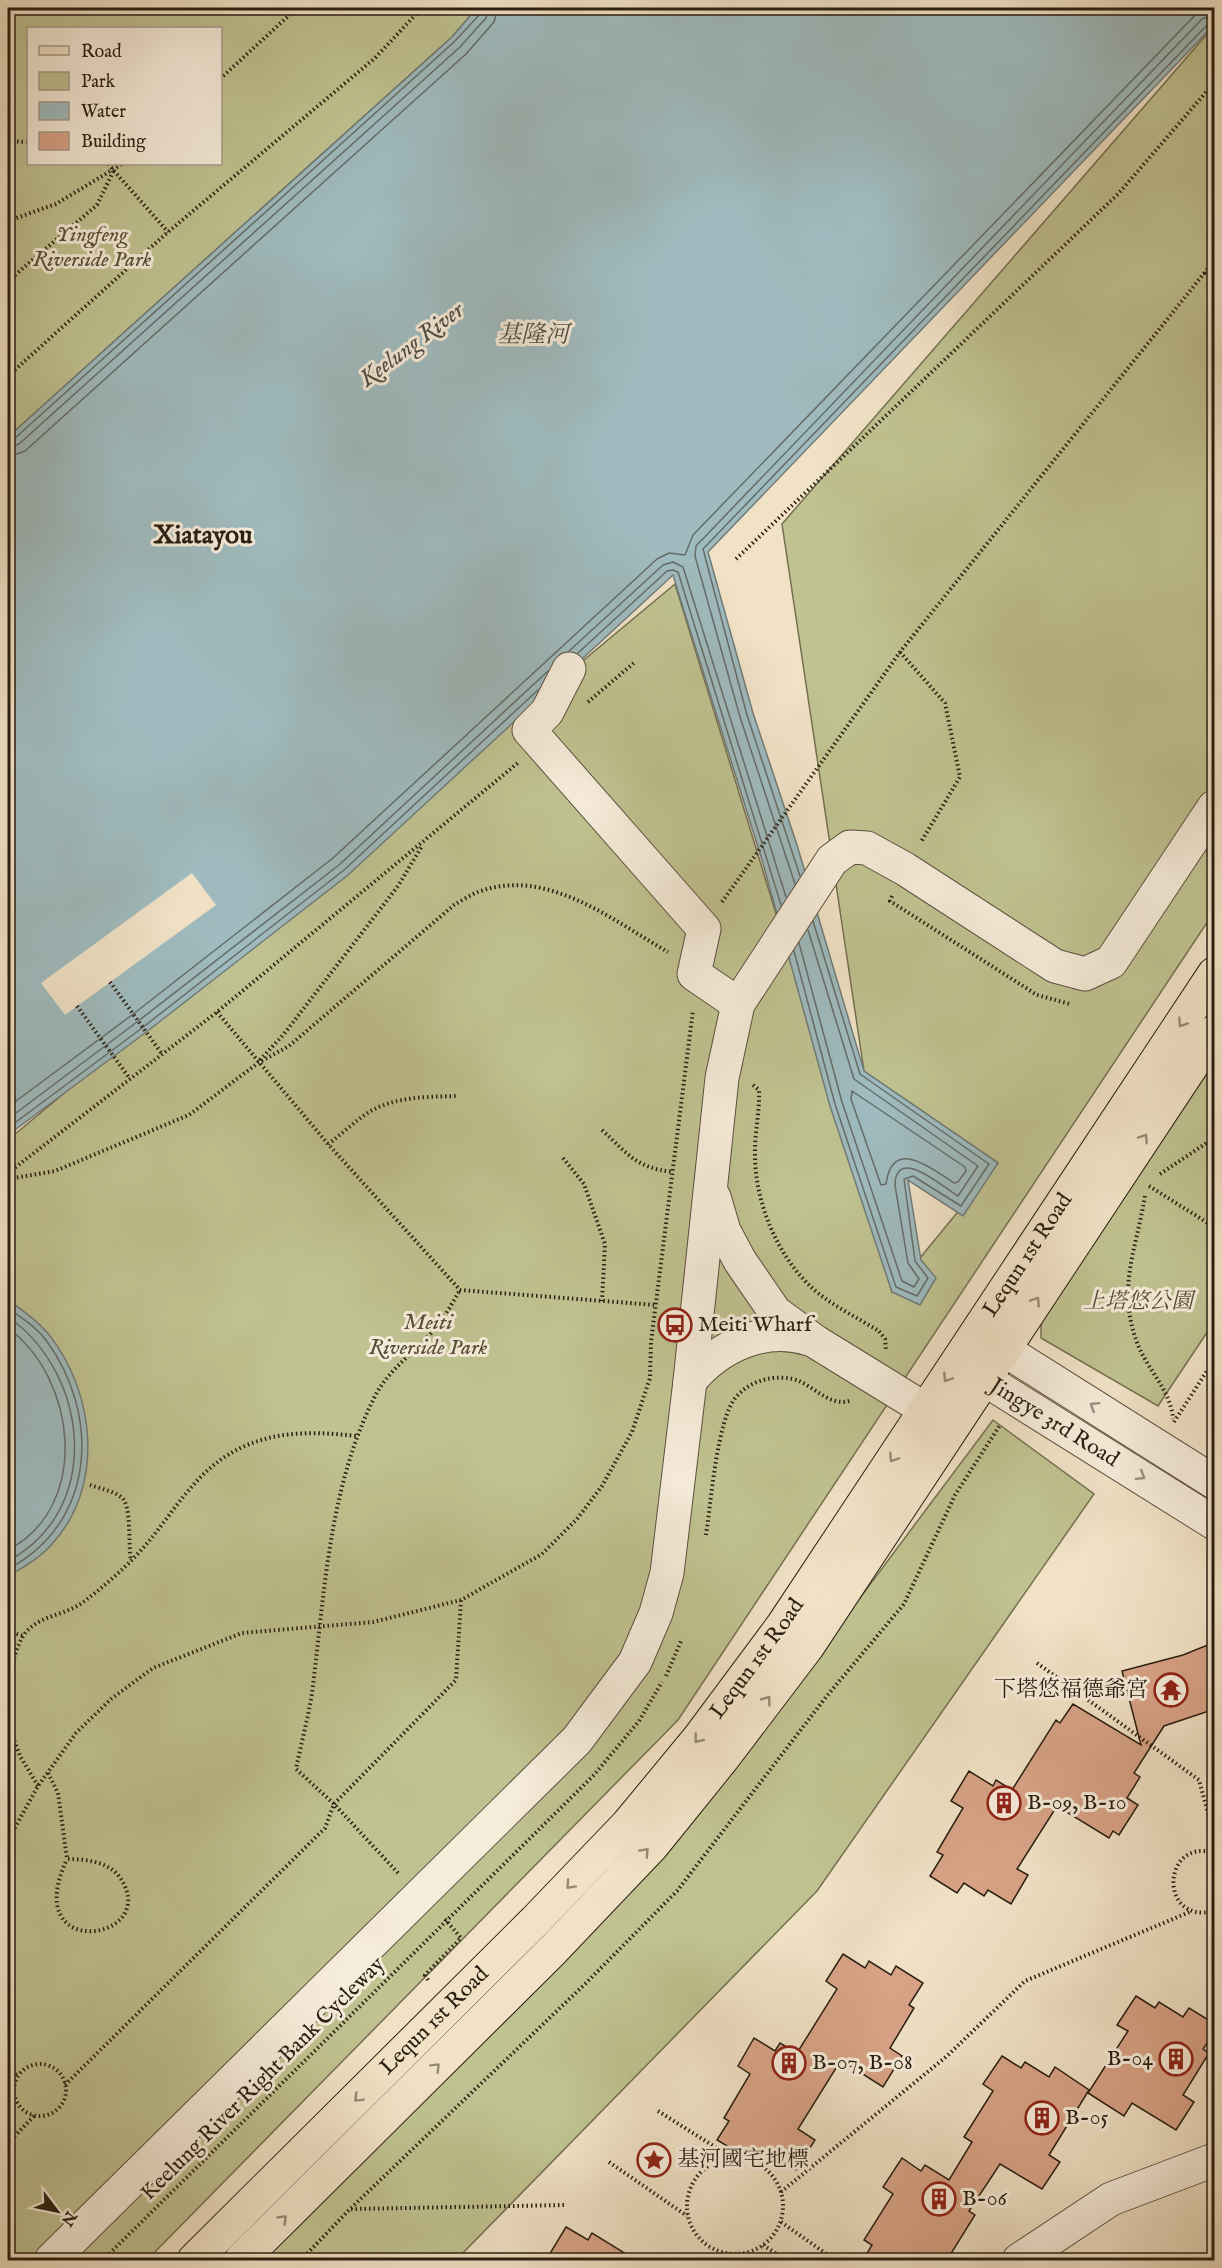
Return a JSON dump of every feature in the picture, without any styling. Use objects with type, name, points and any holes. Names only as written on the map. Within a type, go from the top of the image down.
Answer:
[{"type":"main road","name":"Lequn 1st Road","points":[[194,2260],[527,1930],[628,1824],[699,1738],[783,1625],[1215,974]]},
{"type":"main road","name":"Lequn 1st Road","points":[[241,2260],[554,1949],[652,1846],[723,1758],[808,1646],[1215,1032]]},
{"type":"street","points":[[569,669],[547,712],[529,730],[704,928],[694,974],[738,1004]]},
{"type":"street","points":[[51,2260],[577,1740],[635,1662],[656,1613],[667,1573],[722,1078],[738,1004],[832,860],[850,847],[867,848],[904,869],[1055,966],[1085,974],[1110,962],[1215,807]]},
{"type":"street","points":[[710,1179],[724,1231],[740,1261],[775,1312],[816,1342],[953,1426]]},
{"type":"street","points":[[690,1381],[712,1357],[753,1339],[790,1333],[816,1342]]},
{"type":"street","name":"Jingye 3rd Road","points":[[1215,1482],[1003,1349],[968,1347],[984,1379],[1215,1523]]},
{"type":"street","points":[[1019,2260],[1111,2199],[1215,2160]]},
{"type":"path","points":[[222,77],[297,8]]},
{"type":"path","points":[[8,376],[168,232],[375,58],[422,8]]},
{"type":"path","points":[[736,559],[1118,194],[1215,83]]},
{"type":"path","points":[[8,141],[27,142]]},
{"type":"path","points":[[109,165],[168,232]]},
{"type":"path","points":[[8,221],[56,204],[121,165]]},
{"type":"path","points":[[8,281],[97,205],[114,170]]},
{"type":"path","points":[[704,928],[900,652],[1215,261]]},
{"type":"path","points":[[1204,273],[1215,280]]},
{"type":"path","points":[[900,652],[945,703],[960,777],[904,869]]},
{"type":"path","points":[[583,707],[635,662]]},
{"type":"path","points":[[8,1173],[217,1012],[425,842],[540,744]]},
{"type":"path","points":[[258,1063],[284,1034],[398,886],[425,842]]},
{"type":"path","points":[[8,1179],[55,1171],[189,1116],[258,1063],[289,1046],[454,905],[478,891],[522,884],[558,890],[678,957],[694,974],[694,1004],[656,1305],[650,1378],[632,1432],[602,1486],[577,1519],[542,1554],[462,1600],[373,1622],[242,1633],[153,1668],[111,1700],[76,1733],[38,1786],[8,1840]]},
{"type":"path","points":[[110,982],[162,1054]]},
{"type":"path","points":[[77,1006],[130,1079]]},
{"type":"path","points":[[217,1012],[328,1144],[460,1290],[656,1305]]},
{"type":"path","points":[[328,1144],[370,1112],[395,1101],[421,1097],[457,1096]]},
{"type":"path","points":[[602,1130],[639,1164],[650,1169],[672,1172]]},
{"type":"path","points":[[1215,1138],[1146,1184],[1126,1287],[1129,1320],[1139,1348],[1172,1405],[1173,1422],[1215,1360]]},
{"type":"path","points":[[563,1158],[584,1184],[605,1244],[602,1301]]},
{"type":"path","points":[[1146,1184],[1215,1227]]},
{"type":"path","points":[[403,1877],[334,1804],[296,1769],[312,1695],[333,1521],[357,1436],[376,1394],[400,1364],[438,1325],[460,1290]]},
{"type":"path","points":[[8,1712],[11,1669],[23,1636],[42,1619],[80,1605],[131,1561],[190,1486],[213,1465],[243,1446],[271,1436],[315,1432],[357,1436]]},
{"type":"path","points":[[90,1485],[121,1497],[128,1506],[127,1542],[131,1561]]},
{"type":"path","points":[[65,2085],[325,1828],[334,1804],[456,1680],[462,1600]]},
{"type":"path","points":[[8,1631],[23,1636]]},
{"type":"path","points":[[1037,1662],[1198,1780],[1215,1835]]},
{"type":"path","points":[[8,1724],[20,1756],[38,1786]]},
{"type":"path","points":[[48,1773],[58,1793],[67,1859],[60,1874],[56,1900],[66,1922],[76,1929],[87,1933],[100,1932],[111,1927],[120,1919],[126,1908],[124,1884],[108,1866],[82,1859],[67,1859]]},
{"type":"path","points":[[1215,1853],[1201,1851],[1192,1854],[1177,1867],[1173,1887],[1176,1897],[1192,1911],[1203,1914],[1215,1911]]},
{"type":"path","points":[[781,2192],[947,2056],[1025,1981],[1192,1911]]},
{"type":"path","points":[[428,1980],[425,1975],[461,1938],[440,1915]]},
{"type":"path","name":"Keelung River Right Bank Cycleway","points":[[103,2260],[446,1920]]},
{"type":"path","points":[[45,2065],[61,2076],[65,2085],[65,2096],[61,2105],[44,2116],[34,2116],[18,2105],[14,2096],[18,2076],[25,2068],[45,2065]]},
{"type":"path","points":[[8,2069],[18,2076]]},
{"type":"path","points":[[658,2111],[731,2157],[747,2159],[763,2166],[774,2178],[781,2192],[783,2207],[781,2222],[774,2235],[763,2245],[750,2252],[735,2254],[719,2252],[704,2244],[693,2232],[687,2216],[687,2200],[692,2184],[708,2166],[731,2157]]},
{"type":"path","points":[[8,2143],[34,2116]]},
{"type":"path","points":[[609,2162],[687,2216]]},
{"type":"path","points":[[350,2209],[566,2205]]},
{"type":"path","points":[[781,2222],[835,2260]]},
{"type":"path","points":[[763,2245],[786,2260]]},
{"type":"path","points":[[731,2260],[735,2254]]},
{"type":"green space","name":"Yingfeng Riverside Park","points":[[8,8],[477,8],[452,37],[8,437]]},
{"type":"green space","name":"Meiti Riverside Park","points":[[1214,26],[1214,912],[678,1720],[147,2260],[8,2260],[8,1140],[675,584],[892,1292],[998,1163],[864,1071],[782,524]]},
{"type":"green space","name":"上塔悠公園","points":[[1214,1052],[1214,1322],[1158,1406],[1041,1338],[1041,1313]]},
{"type":"green space","points":[[993,1420],[1094,1494],[817,1891],[456,2260],[260,2260],[691,1824]]},
{"type":"water","name":"基隆河","points":[[477,8],[1214,8],[1214,25],[708,552],[753,713],[797,845],[864,1071],[998,1163],[963,1216],[908,1180],[921,1260],[936,1278],[920,1305],[892,1292],[830,1106],[762,860],[673,575],[348,875],[145,1033],[8,1135],[8,437],[452,37]]},
{"type":"water","points":[[8,1300],[46,1331],[65,1359],[77,1385],[88,1440],[87,1468],[80,1495],[69,1521],[43,1553],[8,1576]]},
{"type":"pier","points":[[192,873],[216,905],[65,1015],[41,983]]},
{"type":"building","name":"B-09, B-10","points":[[1215,1642],[1215,1709],[1164,1726],[1134,1773],[1140,1777],[1127,1798],[1138,1805],[1119,1835],[1113,1831],[1109,1838],[1057,1806],[1017,1869],[1028,1875],[1011,1904],[988,1890],[984,1896],[964,1883],[957,1893],[930,1876],[943,1855],[937,1852],[963,1808],[951,1801],[969,1771],[993,1786],[996,1780],[1012,1790],[1056,1720],[1060,1723],[1073,1704],[1141,1745],[1122,1671],[1183,1655]]},
{"type":"building","name":"B-07, B-08","points":[[843,1954],[865,1968],[869,1961],[891,1975],[896,1966],[923,1983],[909,2005],[914,2008],[890,2048],[902,2056],[883,2087],[841,2060],[798,2129],[815,2140],[796,2170],[751,2146],[744,2156],[717,2140],[729,2121],[724,2118],[750,2074],[738,2066],[754,2038],[775,2051],[780,2043],[797,2053],[837,1989],[826,1981]]},
{"type":"building","name":"B-04","points":[[1136,1996],[1155,2008],[1159,2002],[1183,2017],[1189,2008],[1215,2024],[1215,2031],[1203,2049],[1209,2053],[1183,2095],[1194,2102],[1176,2130],[1132,2103],[1124,2116],[1088,2093],[1128,2031],[1117,2025]]},
{"type":"building","points":[[1002,2056],[1021,2068],[1025,2062],[1049,2077],[1055,2067],[1089,2090],[1049,2155],[1060,2162],[1042,2189],[1000,2164],[969,2211],[975,2215],[947,2260],[863,2260],[872,2245],[864,2240],[893,2194],[883,2187],[902,2158],[921,2171],[925,2165],[949,2180],[972,2142],[964,2137],[993,2091],[983,2084]]},
{"type":"building","points":[[566,2227],[588,2240],[592,2233],[636,2260],[546,2260]]},
{"type":"place","name":"Meiti Wharf","points":[[675,1325]]},
{"type":"place","name":"下塔悠福德爺宮","points":[[1171,1690]]},
{"type":"place","name":"B-09, B-10","points":[[1004,1803]]},
{"type":"place","name":"B-04","points":[[1176,2059]]},
{"type":"place","name":"B-07, B-08","points":[[789,2063]]},
{"type":"place","name":"B-05","points":[[1042,2118]]},
{"type":"place","name":"基河國宅地標","points":[[654,2160]]},
{"type":"place","name":"B-06","points":[[939,2199]]},
{"type":"district","name":"Xiatayou","points":[[203,535]]},
{"type":"water label","name":"Keelung River","points":[[412,345]]}]
